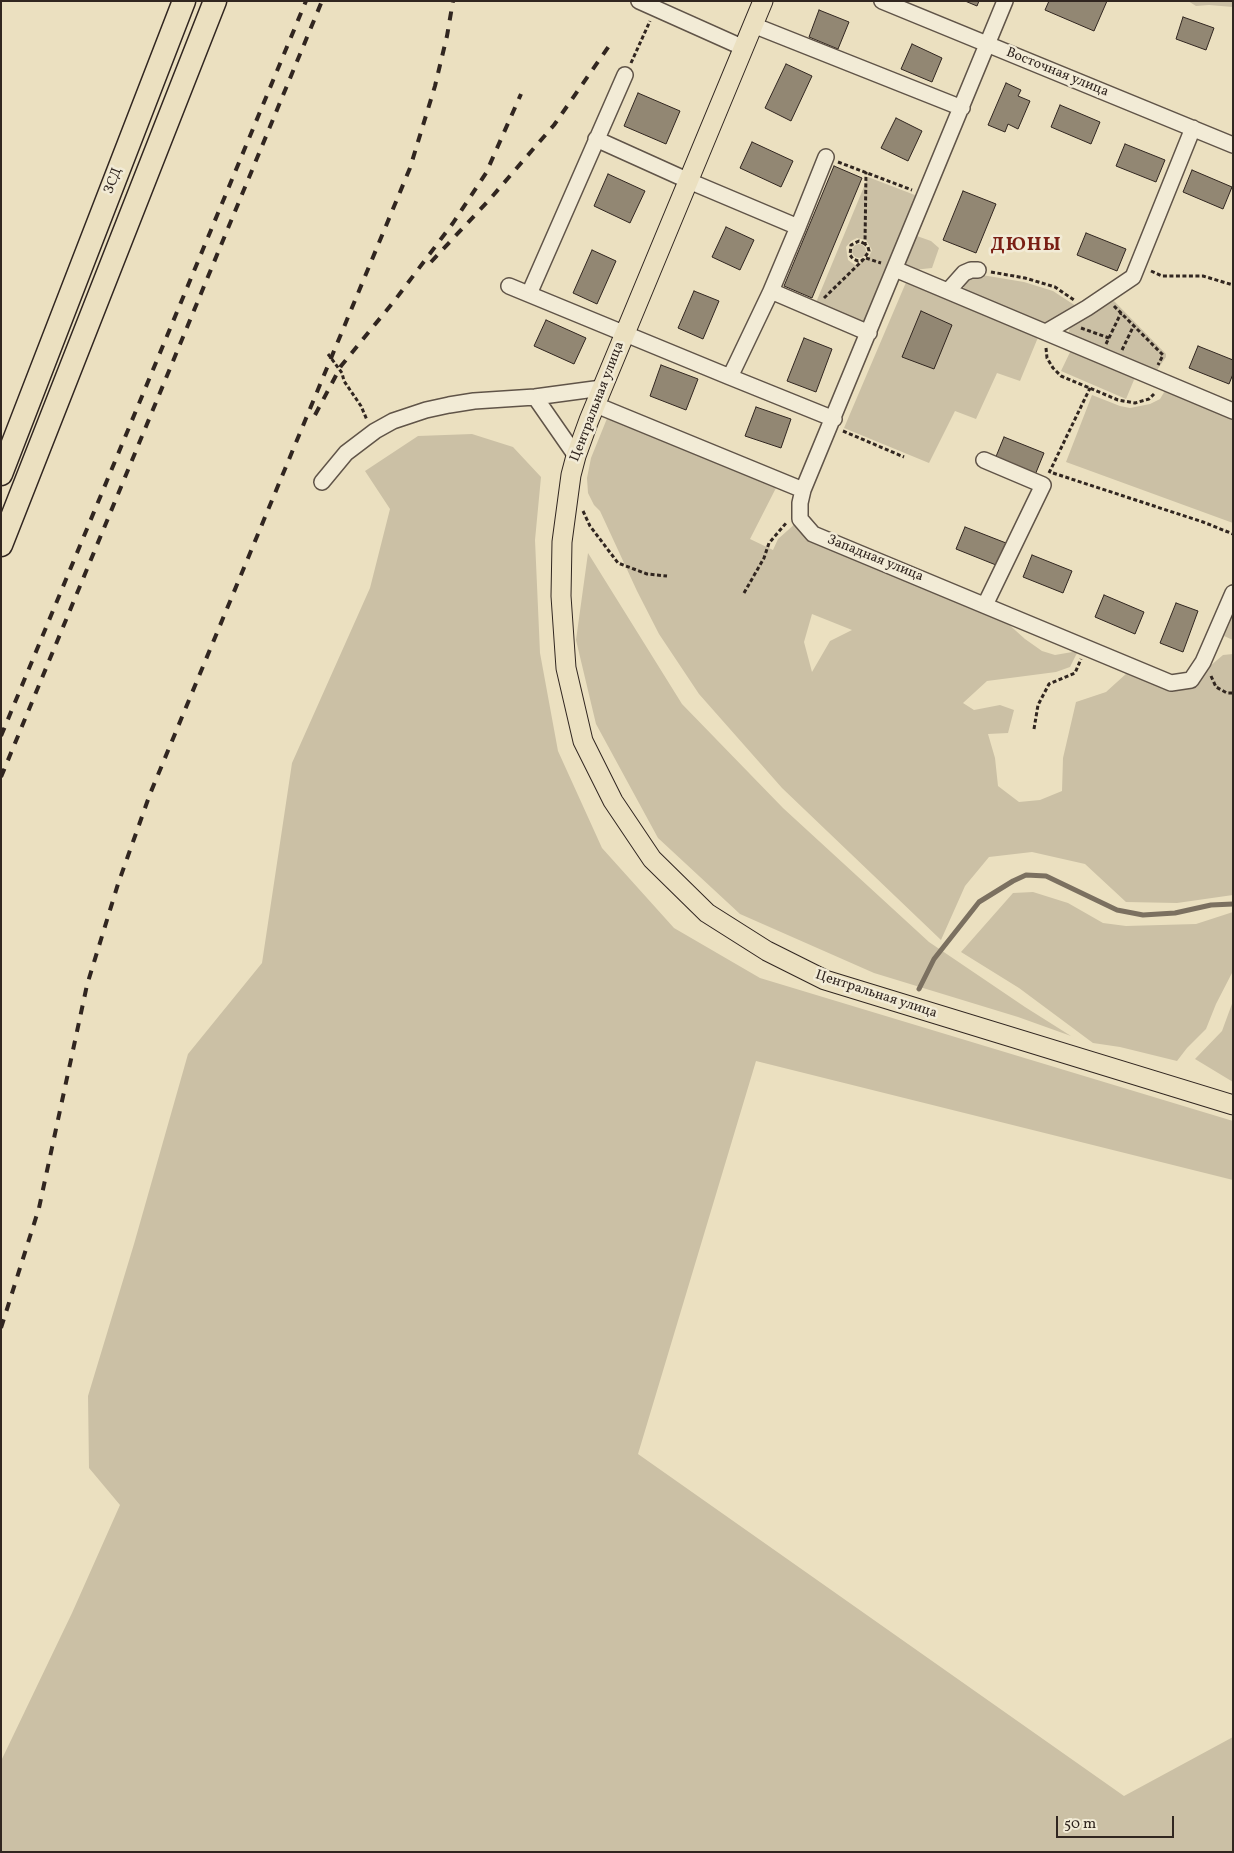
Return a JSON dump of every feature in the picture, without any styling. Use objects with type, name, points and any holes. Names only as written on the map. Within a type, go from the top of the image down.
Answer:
[{"type":"highway","name":"ЗСД","points":[[1,474],[184,1]]},
{"type":"highway","points":[[1,544],[215,1]]},
{"type":"main road","name":"Центральная улица","points":[[763,1],[624,334],[576,456],[567,496],[562,542],[561,596],[566,668],[583,741],[614,801],[652,859],[707,913],[767,952],[825,980],[1233,1105]]},
{"type":"main road","points":[[1,449],[44,362]]},
{"type":"street","points":[[639,1],[744,48]]},
{"type":"street","name":"Восточная улица","points":[[882,1],[1233,145]]},
{"type":"street","points":[[800,510],[803,490],[1005,1]]},
{"type":"street","points":[[753,25],[962,108]]},
{"type":"street","points":[[529,294],[625,75]]},
{"type":"street","points":[[1046,332],[1086,315],[1134,277],[1193,128]]},
{"type":"street","points":[[596,139],[798,227]]},
{"type":"street","points":[[730,377],[771,292],[826,157]]},
{"type":"street","points":[[895,269],[1233,411]]},
{"type":"street","points":[[948,291],[964,273],[978,270]]},
{"type":"street","points":[[509,286],[730,377],[832,422]]},
{"type":"street","points":[[771,292],[869,333]]},
{"type":"street","points":[[322,482],[346,453],[375,431],[393,421],[441,407],[474,401],[599,396],[803,490]]},
{"type":"street","points":[[535,398],[576,456]]},
{"type":"street","points":[[984,460],[1043,485],[985,605]]},
{"type":"street","name":"Западная улица","points":[[800,510],[800,519],[813,534],[1171,683],[1192,678]]},
{"type":"street","points":[[1192,678],[1203,662],[1233,593]]},
{"type":"path","points":[[625,75],[656,8]]},
{"type":"path","points":[[826,157],[926,195]]},
{"type":"path","points":[[865,244],[866,172]]},
{"type":"path","points":[[818,312],[828,294],[863,260],[869,251],[862,241],[855,242],[851,245],[850,254],[853,259],[863,260]]},
{"type":"path","points":[[1138,266],[1162,276],[1203,276],[1233,285]]},
{"type":"path","points":[[978,270],[1025,278],[1055,287],[1086,315],[1078,326],[1109,338]]},
{"type":"path","points":[[1046,332],[1047,358],[1061,376],[1118,400],[1135,403],[1149,399],[1157,392],[1157,379],[1164,355],[1113,305],[1106,309]]},
{"type":"path","points":[[1101,355],[1121,313]]},
{"type":"path","points":[[1116,361],[1134,326]]},
{"type":"path","points":[[328,354],[361,406],[365,418],[375,431]]},
{"type":"path","points":[[1043,485],[1090,388]]},
{"type":"path","points":[[832,422],[904,457]]},
{"type":"path","points":[[1050,470],[1055,474],[1203,522],[1233,534]]},
{"type":"path","points":[[582,508],[590,526],[618,563],[634,570],[667,576]]},
{"type":"path","points":[[744,592],[764,558],[769,542],[800,510]]},
{"type":"path","points":[[1034,729],[1038,705],[1049,684],[1075,673],[1085,647]]},
{"type":"path","points":[[1192,678],[1210,675],[1216,687],[1227,693],[1233,693]]},
{"type":"shaded area","points":[[1188,1],[1233,1],[1233,7],[1196,6]]},
{"type":"shaded area","points":[[868,177],[920,197],[867,327],[815,305]],"holes":[[[857,238],[866,240],[872,250],[868,259],[855,265],[848,260],[846,247]]]},
{"type":"shaded area","points":[[914,235],[931,241],[939,248],[932,268],[913,270],[902,267]]},
{"type":"shaded area","points":[[856,244],[862,244],[866,251],[862,258],[856,258],[852,254],[852,248]]},
{"type":"shaded area","points":[[982,275],[1024,282],[1053,291],[1079,308],[1048,327],[966,294],[963,284],[967,278]]},
{"type":"shaded area","points":[[907,280],[1039,335],[1020,381],[997,373],[976,419],[955,411],[929,463],[844,428]]},
{"type":"shaded area","points":[[1113,300],[1166,354],[1157,370],[1068,334],[1071,325]]},
{"type":"shaded area","points":[[1072,348],[1136,375],[1126,399],[1061,371]]},
{"type":"shaded area","points":[[1166,389],[1233,418],[1233,523],[1066,462],[1092,395],[1130,408],[1150,404],[1160,399]]},
{"type":"shaded area","points":[[608,416],[777,486],[750,539],[773,550],[778,539],[796,523],[1006,622],[1042,651],[1055,655],[1078,651],[1070,667],[1056,672],[987,681],[963,703],[974,710],[1000,705],[1014,710],[1008,733],[988,734],[995,758],[998,786],[1019,802],[1040,800],[1062,791],[1063,758],[1076,702],[1106,692],[1127,673],[1169,690],[1196,687],[1210,666],[1223,655],[1233,654],[1233,895],[1177,903],[1126,902],[1085,864],[1032,852],[989,857],[965,886],[941,940],[782,788],[699,694],[659,634],[600,511],[594,505],[588,493],[587,478],[591,458]],"holes":[[[812,614],[852,630],[830,641],[812,672],[804,642]]]},
{"type":"shaded area","points":[[472,434],[513,447],[541,477],[535,540],[540,653],[558,751],[602,848],[674,928],[760,978],[1233,1121],[1233,1180],[756,1061],[638,1454],[1124,1796],[1233,1737],[1233,1852],[1,1852],[1,1761],[72,1613],[120,1505],[89,1468],[88,1396],[188,1054],[262,963],[292,763],[370,588],[390,509],[365,471],[418,436]]},
{"type":"shaded area","points":[[588,553],[682,704],[783,808],[929,942],[1071,1036],[1018,1017],[874,973],[740,914],[658,838],[596,724],[576,640]]},
{"type":"shaded area","points":[[1233,616],[1233,640],[1224,636]]},
{"type":"shaded area","points":[[1033,892],[1068,903],[1103,923],[1126,926],[1196,924],[1233,912],[1233,971],[1206,1029],[1177,1061],[1120,1047],[1093,1043],[1019,988],[961,952],[1013,893]]},
{"type":"shaded area","points":[[1233,1001],[1233,1082],[1195,1059],[1222,1031]]},
{"type":"building","points":[[965,1],[979,1],[977,6]]},
{"type":"building","points":[[1049,1],[1107,1],[1094,31],[1045,10]]},
{"type":"building","points":[[819,10],[849,22],[838,49],[809,37]]},
{"type":"building","points":[[1183,17],[1214,28],[1206,50],[1176,39]]},
{"type":"building","points":[[912,44],[942,58],[932,82],[901,69]]},
{"type":"building","points":[[786,64],[812,76],[791,121],[765,108]]},
{"type":"building","points":[[1006,83],[1021,90],[1018,96],[1030,101],[1018,129],[1008,124],[1005,132],[988,125]]},
{"type":"building","points":[[638,93],[680,111],[666,144],[624,126]]},
{"type":"building","points":[[1060,105],[1100,122],[1091,144],[1051,127]]},
{"type":"building","points":[[896,118],[922,131],[908,161],[881,148]]},
{"type":"building","points":[[752,142],[793,161],[781,187],[740,168]]},
{"type":"building","points":[[1125,144],[1165,160],[1156,182],[1116,166]]},
{"type":"building","points":[[834,166],[862,178],[812,298],[784,286]]},
{"type":"building","points":[[1192,170],[1232,187],[1223,209],[1183,192]]},
{"type":"building","points":[[608,174],[645,191],[630,223],[594,206]]},
{"type":"building","points":[[963,191],[996,204],[976,253],[943,240]]},
{"type":"building","points":[[726,227],[754,240],[740,270],[712,257]]},
{"type":"building","points":[[1086,233],[1126,249],[1117,271],[1077,255]]},
{"type":"building","points":[[592,250],[616,261],[597,304],[573,293]]},
{"type":"building","points":[[694,291],[719,301],[703,339],[678,328]]},
{"type":"building","points":[[921,311],[952,325],[934,369],[902,357]]},
{"type":"building","points":[[546,320],[586,338],[574,364],[534,346]]},
{"type":"building","points":[[804,338],[832,349],[816,392],[787,381]]},
{"type":"building","points":[[1198,346],[1233,360],[1233,374],[1229,384],[1189,368]]},
{"type":"building","points":[[661,365],[698,379],[686,410],[650,396]]},
{"type":"building","points":[[756,407],[791,419],[781,448],[745,436]]},
{"type":"building","points":[[1004,437],[1044,453],[1035,475],[995,459]]},
{"type":"building","points":[[965,527],[1006,543],[996,565],[956,549]]},
{"type":"building","points":[[1032,555],[1072,571],[1063,593],[1023,577]]},
{"type":"building","points":[[1104,595],[1144,612],[1135,634],[1095,617]]},
{"type":"building","points":[[1176,603],[1198,611],[1183,652],[1160,643]]},
{"type":"waterway","points":[[919,989],[934,959],[979,902],[1026,875],[1046,876],[1117,910],[1143,915],[1175,913],[1211,905],[1233,904]]},
{"type":"railway","points":[[1,736],[306,1]]},
{"type":"railway","points":[[1,777],[322,1]]},
{"type":"railway","points":[[1,1328],[39,1208],[87,985],[118,884],[150,794],[410,168],[435,86],[453,1]]},
{"type":"railway","points":[[431,262],[490,199],[554,125],[609,46]]},
{"type":"railway","points":[[315,415],[341,366],[395,300],[453,223],[486,173],[521,94]]},
{"type":"district","name":"ДЮНЫ","points":[[1026,247]]}]
